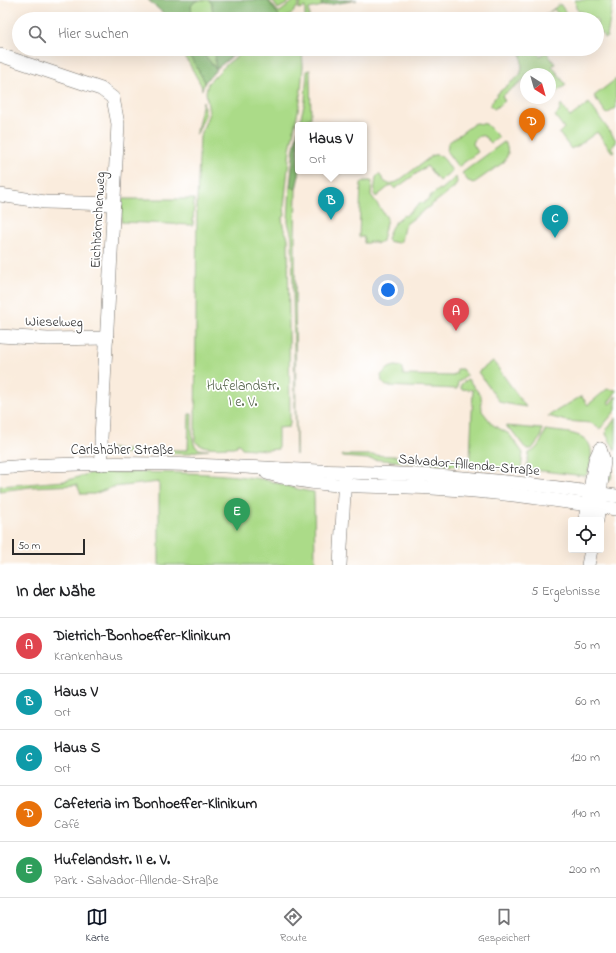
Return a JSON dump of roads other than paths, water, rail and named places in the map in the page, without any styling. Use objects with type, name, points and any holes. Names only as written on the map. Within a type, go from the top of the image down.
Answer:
[{"type":"street","name":"Eichhörnchenweg","points":[[0,55],[101,89],[113,98],[118,124],[101,438],[102,464]]},
{"type":"street","points":[[0,195],[45,202],[114,204]]},
{"type":"street","name":"Wieselweg","points":[[0,336],[48,339],[107,338]]},
{"type":"street","name":"Carlshöher Straße","points":[[0,468],[102,464],[244,467]]},
{"type":"street","name":"Salvador-Allende-Straße","points":[[244,467],[304,482],[345,478],[457,490],[594,499],[616,496]]},
{"type":"street","points":[[340,565],[345,478]]},
{"type":"street","points":[[586,517],[594,499]]},
{"type":"street","points":[[594,499],[597,517]]},
{"type":"street","name":"Salvador-Allende-Straße","points":[[594,499],[616,509]]},
{"type":"street","points":[[585,553],[587,565]]},
{"type":"street","points":[[587,565],[590,553]]},
{"type":"place","name":"Cafeteria im Bonhoeffer-Klinikum","points":[[532,141]]},
{"type":"place","name":"Haus V","points":[[331,220]]},
{"type":"place","name":"Haus S","points":[[555,238]]},
{"type":"place","name":"Dietrich-Bonhoeffer-Klinikum","points":[[456,331]]},
{"type":"place","name":"Hufelandstr. II e. V.","points":[[237,531]]},
{"type":"park label","name":"Hufelandstr. I e. V.","points":[[243,394]]}]
